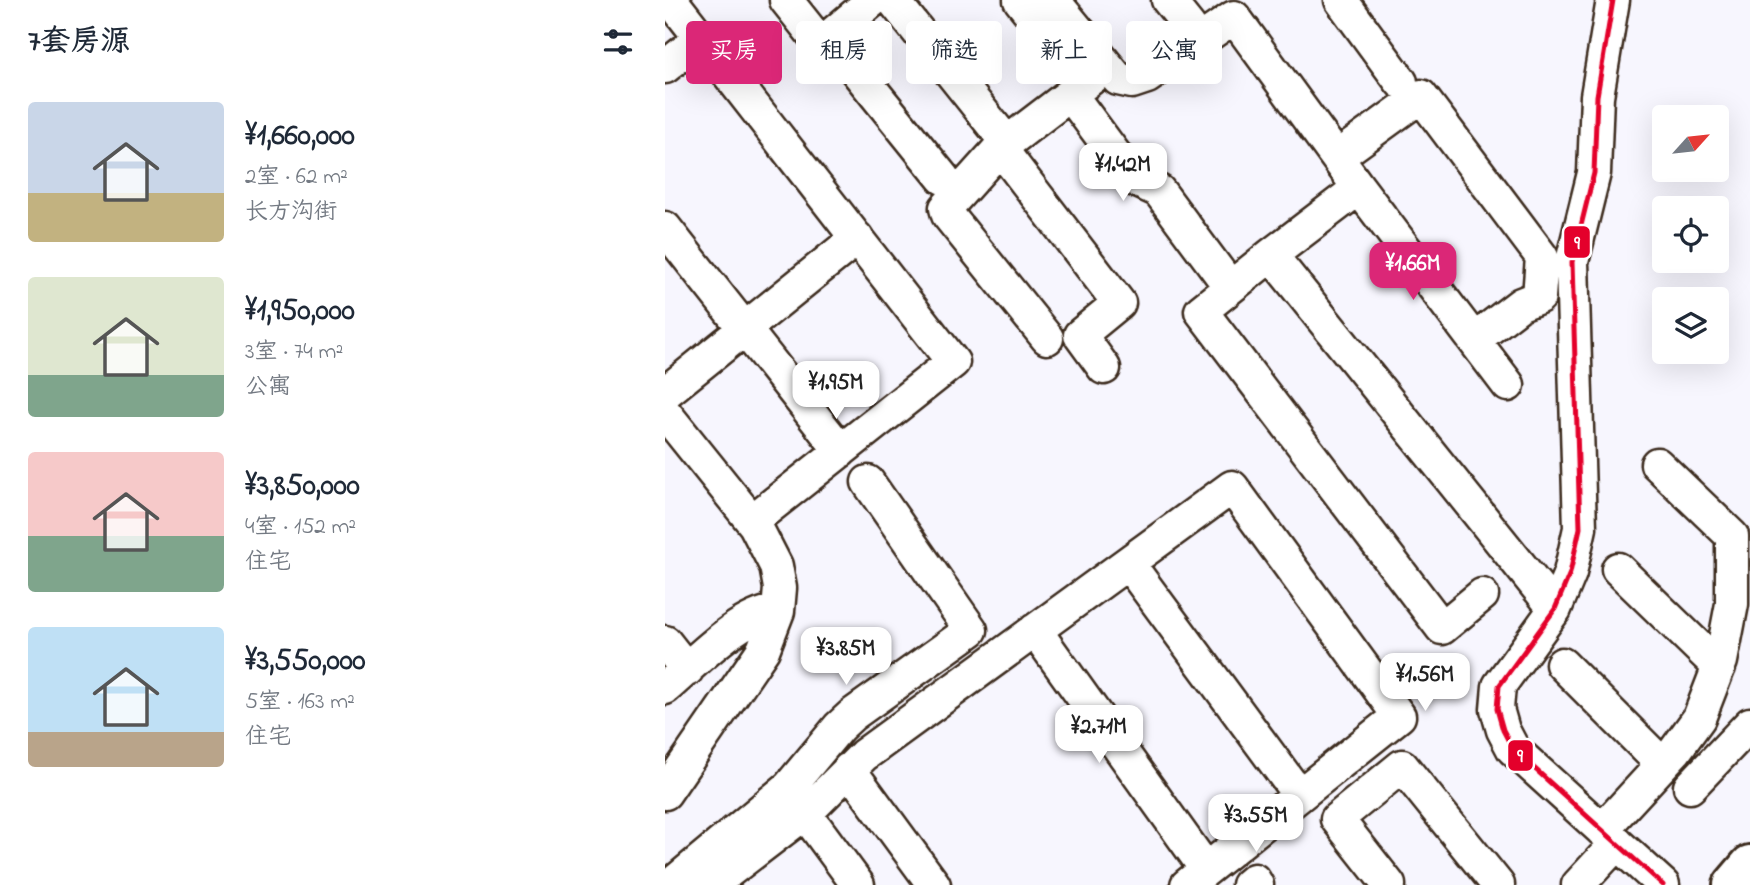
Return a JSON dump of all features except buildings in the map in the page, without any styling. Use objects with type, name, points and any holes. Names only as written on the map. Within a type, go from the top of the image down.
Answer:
[{"type":"main road","points":[[1733,885],[1750,865]]},
{"type":"street","points":[[671,0],[688,21]]},
{"type":"street","points":[[786,0],[803,21]]},
{"type":"street","points":[[873,0],[829,37],[943,178]]},
{"type":"street","points":[[893,0],[1119,303],[1080,335],[1104,368]]},
{"type":"street","points":[[1020,0],[1038,21]]},
{"type":"street","points":[[1053,0],[1062,21]]},
{"type":"street","points":[[1168,0],[1185,21]]},
{"type":"street","points":[[1341,0],[1401,82]]},
{"type":"street","points":[[1613,0],[1597,96],[1594,173],[1571,262],[1580,528],[1570,573],[1555,609],[1499,686],[1497,709],[1503,730],[1513,749],[1663,885]]},
{"type":"street","points":[[1112,79],[1132,82],[1147,77],[1233,6],[1359,188],[1508,385]]},
{"type":"street","points":[[665,67],[686,50]]},
{"type":"street","points":[[737,84],[953,362],[752,521]]},
{"type":"street","points":[[1047,338],[947,215],[946,208],[1000,141],[1077,84]]},
{"type":"street","points":[[1088,84],[1133,179],[1159,191],[1222,276]]},
{"type":"street","points":[[1337,157],[1421,96],[1542,257],[1540,292],[1535,300],[1521,304],[1474,340]]},
{"type":"street","points":[[1359,188],[1201,311],[1442,628],[1482,595]]},
{"type":"street","points":[[665,228],[841,450]]},
{"type":"street","points":[[665,393],[857,238]]},
{"type":"street","points":[[1272,255],[1555,609]]},
{"type":"street","points":[[665,413],[752,521],[776,566],[781,589],[778,611],[763,650],[665,793]]},
{"type":"street","points":[[1578,885],[1609,836],[1699,718],[1719,667],[1733,604],[1732,536],[1657,464]]},
{"type":"street","points":[[671,885],[789,788],[852,715],[971,630],[868,482]]},
{"type":"street","points":[[712,885],[805,813],[864,755],[1035,630],[1232,487],[1399,716],[1197,877],[1035,630]]},
{"type":"street","points":[[1128,563],[1299,795]]},
{"type":"street","points":[[1618,569],[1719,667]]},
{"type":"street","points":[[665,642],[676,679],[744,622],[765,612],[778,611]]},
{"type":"street","points":[[1562,664],[1663,764]]},
{"type":"street","points":[[1690,787],[1750,724]]},
{"type":"street","points":[[1389,885],[1337,819],[1402,766],[1498,885]]},
{"type":"street","points":[[849,769],[934,885]]},
{"type":"street","points":[[805,813],[858,885]]},
{"type":"street","points":[[1248,885],[1254,880],[1257,885]]},
{"type":"transit line","name":"9","points":[[1613,0],[1597,96],[1594,173],[1572,262],[1580,528],[1570,573],[1555,609],[1499,686],[1497,709],[1503,730],[1513,749],[1663,885]]}]
